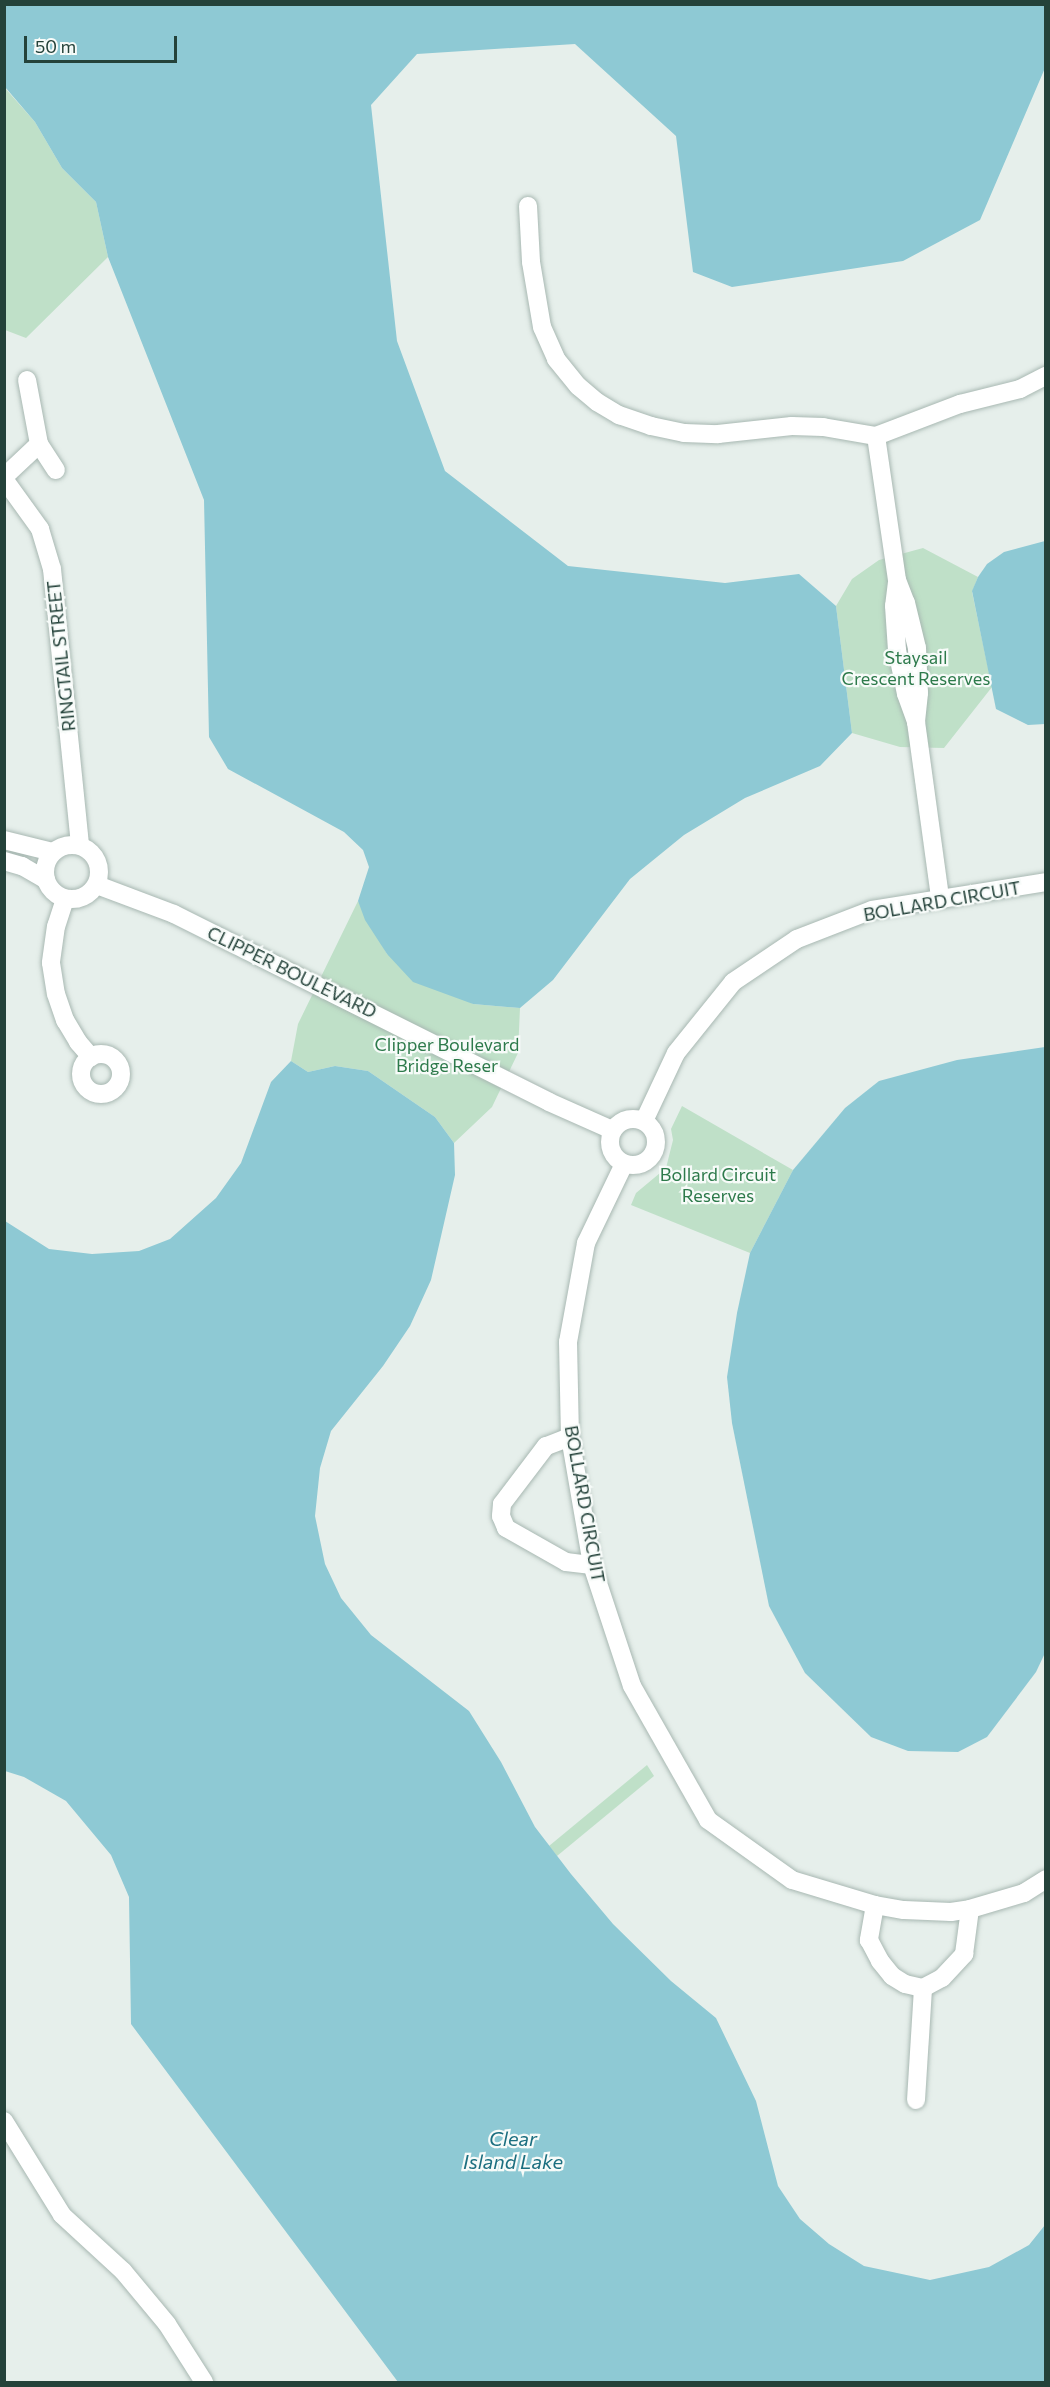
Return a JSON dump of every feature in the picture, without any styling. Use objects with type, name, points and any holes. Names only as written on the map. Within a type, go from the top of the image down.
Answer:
[{"type":"street","points":[[528,206],[531,262],[542,327],[556,359],[578,387],[597,402],[619,415],[651,426],[684,433],[718,434],[792,426],[823,427],[876,436],[960,404],[1020,389],[1046,376]]},
{"type":"street","points":[[27,380],[39,444],[56,470]]},
{"type":"street","points":[[876,436],[897,580],[906,603],[917,648],[919,693],[916,722],[940,898]]},
{"type":"street","points":[[4,478],[39,444]]},
{"type":"street","name":"RINGTAIL STREET","points":[[4,478],[40,529],[52,569],[80,845]]},
{"type":"street","points":[[4,840],[52,852],[71,844],[89,849],[98,861],[100,870],[97,885],[81,898],[65,899],[50,888],[46,880],[47,862],[52,852]]},
{"type":"street","points":[[4,861],[22,866],[46,880]]},
{"type":"street","name":"BOLLARD CIRCUIT","points":[[644,1121],[676,1053],[734,982],[797,939],[872,910],[1046,882]]},
{"type":"street","name":"CLIPPER BOULEVARD","points":[[97,885],[174,914],[549,1102],[612,1130]]},
{"type":"street","points":[[65,899],[56,926],[51,963],[56,994],[65,1020],[78,1042],[91,1056]]},
{"type":"street","points":[[630,1119],[644,1121],[656,1138],[654,1152],[650,1158],[638,1165],[624,1164],[617,1160],[609,1146],[612,1130],[622,1121],[630,1119]]},
{"type":"street","name":"BOLLARD CIRCUIT","points":[[624,1164],[586,1243],[567,1342],[570,1437],[592,1564],[632,1686],[708,1820],[792,1880],[874,1905],[915,1911],[951,1912],[970,1909],[1024,1893],[1046,1879]]},
{"type":"street","points":[[570,1437],[546,1446],[502,1504],[501,1515],[506,1528],[567,1562],[592,1564]]},
{"type":"street","points":[[874,1905],[869,1940],[880,1960],[892,1976],[905,1984],[923,1988],[942,1978],[964,1954],[970,1909]]},
{"type":"street","points":[[916,2100],[923,1988]]},
{"type":"street","points":[[4,2121],[62,2215],[123,2271],[167,2324],[204,2382]]},
{"type":"green space","points":[[4,87],[35,122],[62,168],[96,202],[108,257],[26,338],[5,330]]},
{"type":"green space","name":"Staysail Crescent Reserves","points":[[923,548],[978,577],[972,592],[992,687],[944,748],[900,747],[852,733],[836,606],[852,579],[879,560]]},
{"type":"green space","name":"Clipper Boulevard Bridge Reser","points":[[358,901],[387,954],[473,1004],[520,1008],[518,1053],[492,1107],[454,1143],[435,1117],[368,1071],[335,1066],[308,1072],[291,1061],[298,1024]]},
{"type":"green space","name":"Bollard Circuit Reserves","points":[[682,1106],[793,1170],[750,1253],[631,1205],[636,1193],[666,1168],[673,1140],[671,1129]]},
{"type":"green space","points":[[647,1765],[654,1776],[557,1856],[549,1846]]},
{"type":"water","points":[[5,4],[1045,5],[1045,68],[980,220],[903,261],[732,287],[693,272],[676,136],[575,44],[417,54],[371,105],[397,341],[445,471],[568,566],[725,583],[799,574],[836,606],[852,733],[820,766],[745,798],[684,835],[630,879],[553,980],[520,1008],[473,1004],[413,982],[387,954],[365,920],[358,901],[369,867],[363,850],[344,832],[228,769],[209,737],[204,500],[108,257],[96,202],[62,168],[35,122],[5,87]]},
{"type":"water","points":[[1045,541],[1045,724],[1028,725],[996,709],[972,591],[987,564],[1004,552]]},
{"type":"water","points":[[1045,1047],[1045,1653],[1036,1672],[987,1737],[958,1752],[908,1751],[871,1737],[805,1673],[769,1606],[732,1423],[727,1377],[737,1313],[750,1253],[793,1170],[845,1108],[879,1081],[957,1060]]},
{"type":"water","name":"Clear Island Lake","points":[[291,1061],[308,1072],[335,1066],[368,1071],[435,1117],[454,1143],[455,1175],[431,1280],[410,1326],[383,1366],[331,1431],[320,1468],[315,1516],[325,1564],[341,1598],[371,1635],[469,1711],[501,1762],[535,1827],[571,1874],[613,1924],[671,1981],[716,2018],[756,2101],[778,2186],[800,2219],[829,2244],[864,2266],[930,2280],[989,2267],[1029,2245],[1045,2225],[1045,2382],[398,2382],[131,2024],[129,1897],[111,1855],[66,1801],[24,1777],[5,1771],[5,1221],[49,1249],[92,1254],[139,1251],[170,1239],[216,1198],[241,1163],[271,1082]]}]
